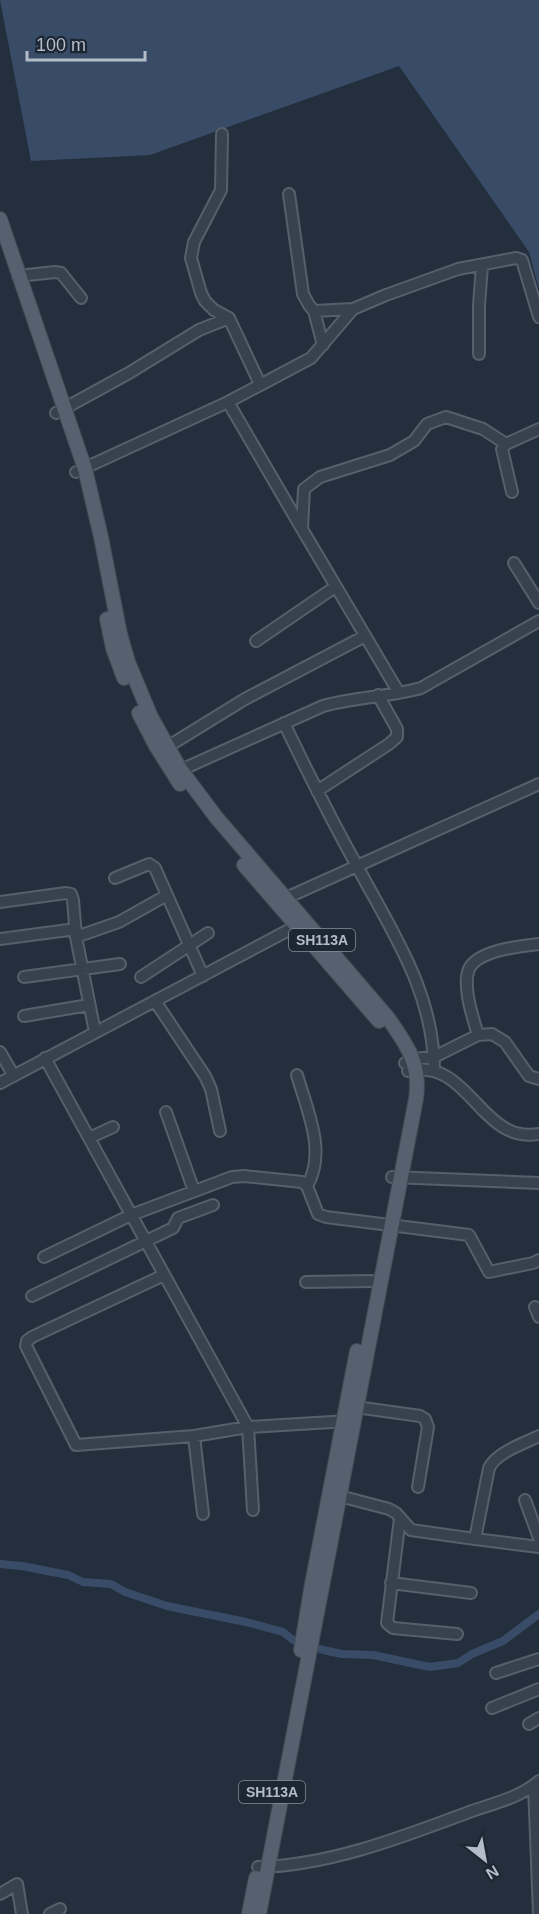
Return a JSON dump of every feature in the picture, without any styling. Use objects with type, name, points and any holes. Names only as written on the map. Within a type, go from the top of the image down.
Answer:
[{"type":"main road","name":"SH113A","points":[[1,227],[101,537],[120,634],[140,693],[167,747],[176,772],[286,898],[300,924]]},
{"type":"main road","name":"SH113A","points":[[81,470],[113,648],[131,696],[208,822],[388,1018],[405,1042],[417,1091],[387,1224],[356,1407],[348,1421]]},
{"type":"main road","name":"SH113A","points":[[249,1914],[262,1867],[302,1670],[335,1495],[371,1281],[387,1224]]},
{"type":"main road","name":"SH113A","points":[[259,1914],[262,1867]]},
{"type":"street","points":[[222,134],[221,190],[194,242],[191,258],[205,301],[214,310],[229,318],[260,384]]},
{"type":"street","points":[[289,194],[303,294],[314,311],[323,345]]},
{"type":"street","points":[[314,311],[353,309],[458,269],[516,258],[522,260],[539,317]]},
{"type":"street","points":[[479,354],[478,304],[482,266]]},
{"type":"street","points":[[20,282],[55,272],[61,273],[81,298]]},
{"type":"street","points":[[81,470],[228,402],[311,358],[353,309]]},
{"type":"street","points":[[60,411],[129,373],[199,330],[229,318]]},
{"type":"street","points":[[228,402],[399,693]]},
{"type":"street","points":[[302,529],[304,489],[320,477],[390,455],[414,441],[427,424],[446,417],[483,429],[506,444]]},
{"type":"street","points":[[512,492],[502,449],[506,444],[539,429]]},
{"type":"street","points":[[514,563],[539,603]]},
{"type":"street","points":[[256,641],[335,587]]},
{"type":"street","points":[[176,772],[323,706],[344,700],[421,688],[437,681],[539,621]]},
{"type":"street","points":[[167,747],[245,699],[365,636]]},
{"type":"street","points":[[317,791],[397,737],[397,729],[378,695]]},
{"type":"street","points":[[284,723],[317,791],[414,972],[427,1012],[434,1070]]},
{"type":"street","points":[[286,898],[539,784]]},
{"type":"street","points":[[115,878],[149,864],[155,868],[204,976]]},
{"type":"street","points":[[0,903],[71,894],[95,1032]]},
{"type":"street","points":[[0,939],[76,933],[119,922],[167,895]]},
{"type":"street","points":[[0,1083],[300,924]]},
{"type":"street","points":[[141,977],[208,933]]},
{"type":"street","points":[[478,1035],[468,995],[468,971],[471,966],[486,955],[539,944]]},
{"type":"street","points":[[24,977],[120,964]]},
{"type":"street","points":[[154,1001],[205,1076],[211,1089],[220,1131]]},
{"type":"street","points":[[24,1016],[89,1005]]},
{"type":"street","points":[[411,1066],[478,1035],[492,1034],[505,1042],[530,1076],[539,1079]]},
{"type":"street","points":[[0,1052],[14,1076]]},
{"type":"street","points":[[45,1058],[248,1427],[253,1510]]},
{"type":"street","points":[[411,1066],[434,1070],[457,1083],[501,1127],[513,1133],[539,1134]]},
{"type":"street","points":[[297,1075],[313,1130],[316,1150],[316,1166],[307,1186]]},
{"type":"street","points":[[166,1112],[194,1191]]},
{"type":"street","points":[[89,1138],[113,1127]]},
{"type":"street","points":[[44,1257],[131,1215],[232,1177],[244,1176],[302,1182],[307,1186],[318,1214],[326,1217],[469,1235],[489,1272],[539,1260]]},
{"type":"street","points":[[396,1178],[539,1183]]},
{"type":"street","points":[[32,1296],[173,1228],[178,1218],[213,1205]]},
{"type":"street","points":[[164,1275],[27,1341],[26,1346],[76,1445],[194,1436],[248,1427],[348,1421]]},
{"type":"street","points":[[306,1282],[371,1281]]},
{"type":"street","points":[[356,1407],[420,1416],[425,1419],[428,1427],[418,1487]]},
{"type":"street","points":[[194,1436],[203,1514]]},
{"type":"street","points":[[475,1539],[492,1462],[539,1436]]},
{"type":"street","points":[[335,1495],[389,1509],[411,1530],[539,1547]]},
{"type":"street","points":[[525,1500],[539,1538]]},
{"type":"street","points":[[400,1518],[387,1619],[390,1627],[457,1634]]},
{"type":"street","points":[[392,1583],[471,1593]]},
{"type":"street","points":[[496,1673],[539,1659]]},
{"type":"street","points":[[492,1708],[539,1689]]},
{"type":"street","points":[[262,1867],[324,1858],[372,1846],[511,1797],[537,1783],[539,1914]]},
{"type":"street","points":[[0,1894],[17,1884],[22,1914]]},
{"type":"water","points":[[0,0],[539,0],[539,289],[529,252],[399,66],[150,155],[31,161]]},
{"type":"waterway","points":[[0,1564],[68,1575],[83,1582],[111,1584],[125,1592],[167,1606],[283,1632],[293,1640],[323,1650],[342,1654],[373,1655],[430,1667],[458,1663],[472,1654],[503,1641],[539,1614]]}]
